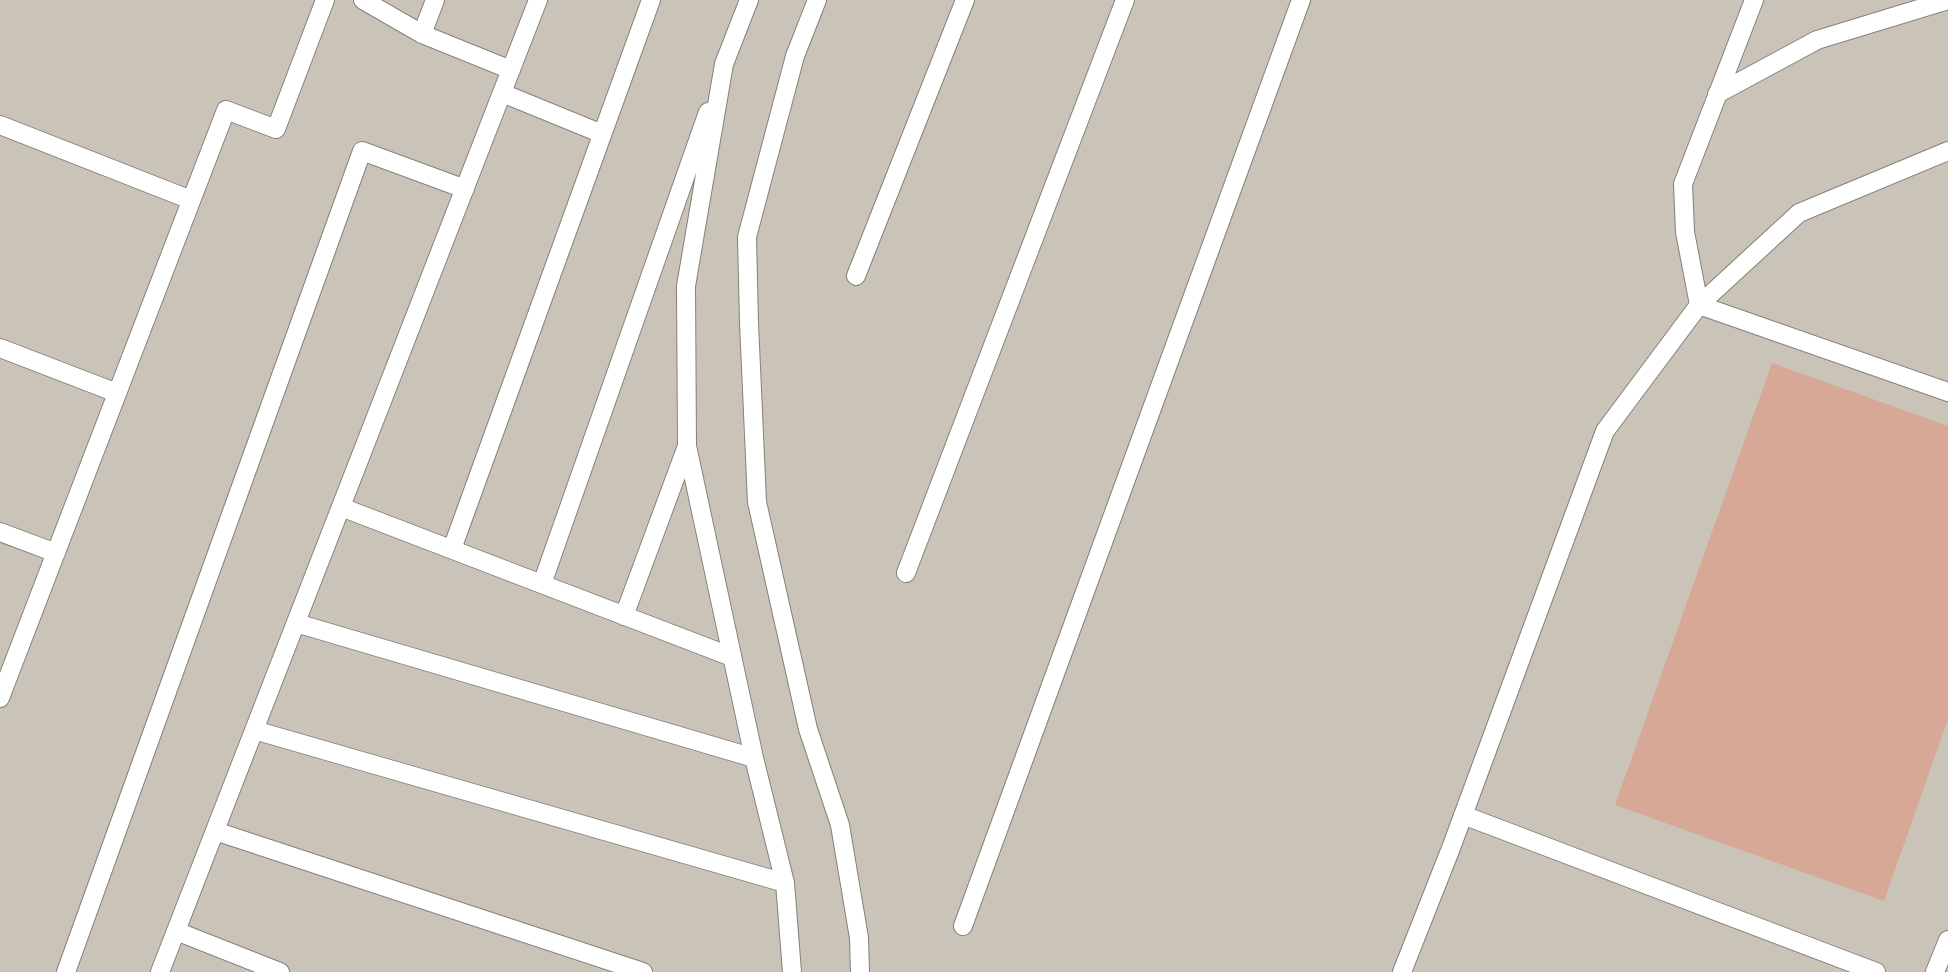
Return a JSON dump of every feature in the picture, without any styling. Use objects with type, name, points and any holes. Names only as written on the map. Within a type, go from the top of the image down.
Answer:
[{"type":"lane","points":[[0,698],[5,673],[56,553],[226,110],[276,129],[325,0]]},
{"type":"lane","points":[[363,0],[422,34],[511,70]]},
{"type":"lane","points":[[422,34],[435,0]]},
{"type":"lane","points":[[160,972],[538,0]]},
{"type":"lane","points":[[452,549],[600,133],[651,0]]},
{"type":"lane","points":[[542,584],[724,64],[749,0]]},
{"type":"lane","points":[[817,0],[791,68],[747,237],[757,502],[808,729],[840,825],[859,938],[860,972]]},
{"type":"lane","points":[[856,276],[965,0]]},
{"type":"lane","points":[[906,573],[1125,0]]},
{"type":"lane","points":[[963,926],[1301,0]]},
{"type":"lane","points":[[1699,305],[1685,232],[1683,184],[1754,0]]},
{"type":"lane","points":[[1717,94],[1817,40],[1948,0]]},
{"type":"lane","points":[[724,64],[686,286],[687,446],[754,758],[785,883],[792,972]]},
{"type":"lane","points":[[502,93],[600,133]]},
{"type":"lane","points":[[0,125],[191,200]]},
{"type":"lane","points":[[66,972],[362,151],[465,189]]},
{"type":"lane","points":[[1402,972],[1464,815],[1605,431],[1699,305],[1799,213],[1948,151]]},
{"type":"lane","points":[[1699,305],[1948,392]]},
{"type":"lane","points":[[0,348],[117,393]]},
{"type":"lane","points":[[624,616],[687,446]]},
{"type":"lane","points":[[341,507],[732,657]]},
{"type":"lane","points":[[0,532],[56,553]]},
{"type":"lane","points":[[296,623],[754,758]]},
{"type":"lane","points":[[254,730],[785,883]]},
{"type":"lane","points":[[1464,815],[1876,972]]},
{"type":"lane","points":[[215,831],[643,972]]},
{"type":"lane","points":[[176,931],[280,972]]},
{"type":"lane","points":[[1935,972],[1948,940]]},
{"type":"shaded area","points":[[0,0],[1948,0],[1948,972],[0,972]]},
{"type":"building","points":[[1772,363],[1948,426],[1948,719],[1884,901],[1615,805]]}]
